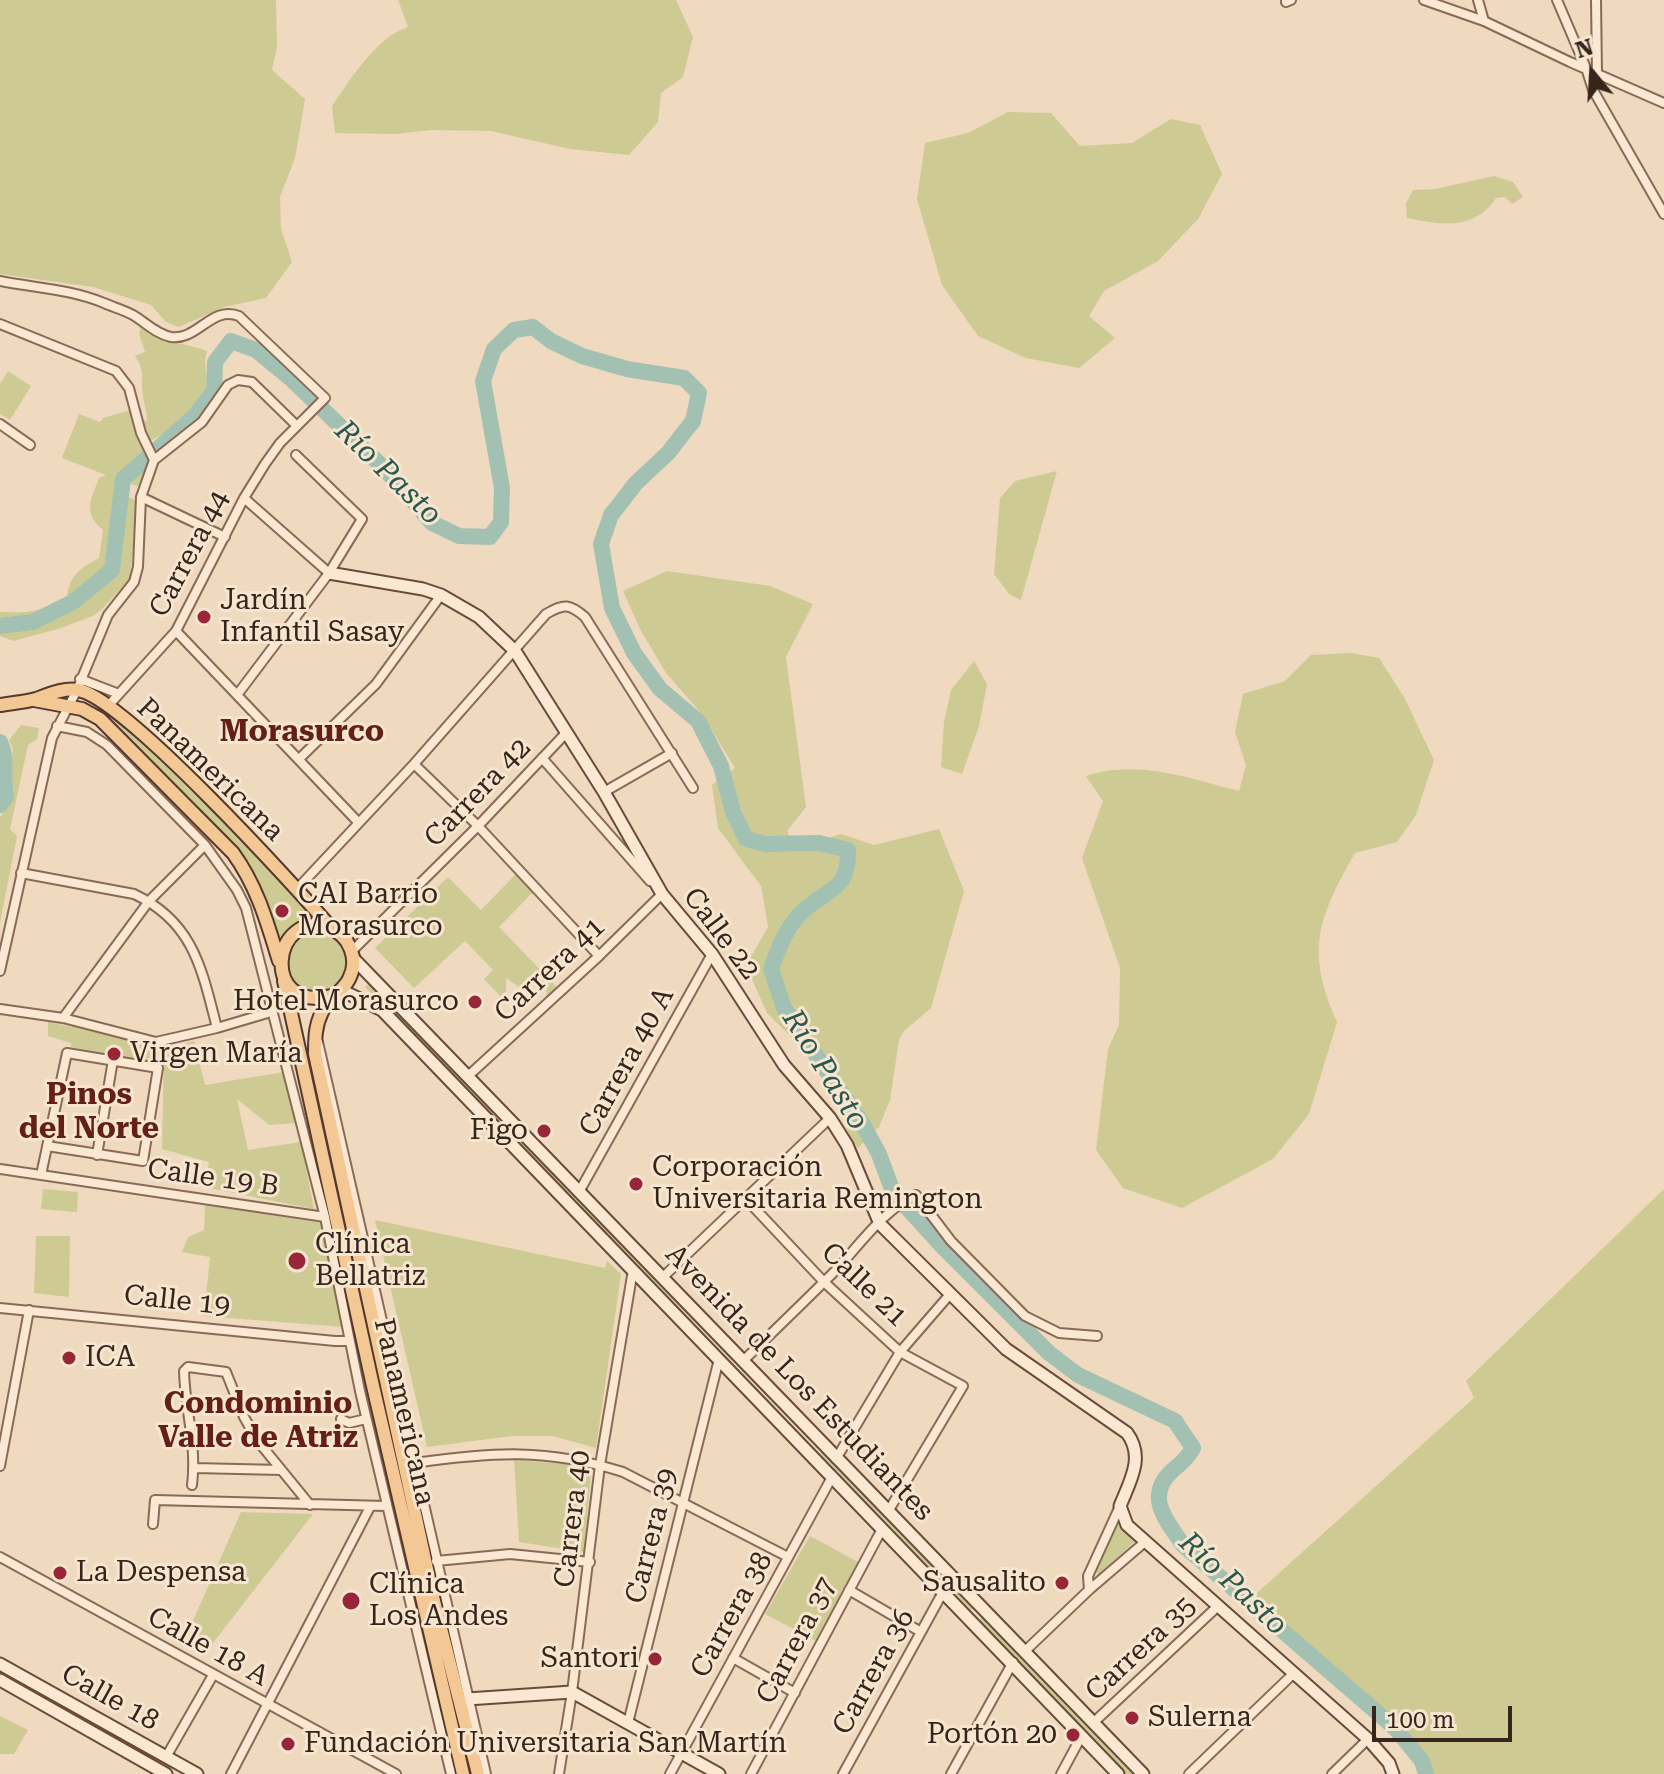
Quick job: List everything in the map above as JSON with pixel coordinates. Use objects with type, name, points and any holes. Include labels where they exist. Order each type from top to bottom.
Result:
[{"type":"main road","name":"Calle 22","points":[[329,573],[423,589],[441,595],[479,617],[515,651],[604,792],[662,894],[712,954],[784,1065],[830,1118],[847,1145],[883,1220],[1006,1349],[1133,1440],[1135,1469],[1120,1506]]},
{"type":"main road","name":"Panamericana","points":[[5,704],[34,700],[78,685],[109,705],[177,767],[332,929]]},
{"type":"main road","name":"Panamericana","points":[[34,700],[82,709],[100,719],[156,786],[233,853],[247,872],[258,896],[282,970],[302,1097],[463,1774]]},
{"type":"main road","points":[[336,993],[308,998],[297,993],[282,970],[285,944],[292,936],[311,926],[332,929],[340,934],[353,954],[353,969],[336,993],[322,1011],[315,1031],[315,1054],[369,1285],[434,1601],[478,1774]]},
{"type":"main road","name":"Avenida de Los Estudiantes","points":[[353,954],[467,1077],[1143,1774]]},
{"type":"main road","name":"Avenida de Los Estudiantes","points":[[336,993],[382,1010],[1118,1774]]},
{"type":"main road","points":[[799,1443],[799,1433],[805,1429],[810,1431]]},
{"type":"main road","points":[[1120,1506],[1127,1525],[1368,1739],[1389,1763],[1393,1774]]},
{"type":"main road","points":[[965,1613],[977,1617],[981,1606]]},
{"type":"main road","name":"Calle 18","points":[[0,1664],[197,1774]]},
{"type":"main road","name":"Calle 18","points":[[0,1680],[166,1774]]},
{"type":"main road","points":[[467,1699],[572,1692],[719,1774]]},
{"type":"main road","points":[[1057,1709],[1059,1702],[1068,1698]]},
{"type":"street","points":[[1424,0],[1484,21],[1664,103]]},
{"type":"street","points":[[1478,0],[1484,21]]},
{"type":"street","points":[[1557,0],[1599,103],[1664,214]]},
{"type":"street","points":[[1596,0],[1597,73]]},
{"type":"street","name":"Carrera 44","points":[[0,281],[62,290],[100,301],[172,337],[184,335],[217,315],[230,312],[239,316],[325,398],[280,443],[244,498],[176,631],[109,705]]},
{"type":"street","points":[[2,327],[116,371],[129,388],[141,433],[154,457]]},
{"type":"street","points":[[0,971],[57,726],[108,615],[134,582],[138,567],[141,497],[154,457],[202,422],[228,385],[238,380],[252,382],[301,423]]},
{"type":"street","points":[[0,424],[30,445]]},
{"type":"street","points":[[237,695],[329,573],[362,519],[296,455]]},
{"type":"street","points":[[141,497],[225,537]]},
{"type":"street","points":[[244,498],[329,573]]},
{"type":"street","points":[[299,759],[376,684],[441,595]]},
{"type":"street","points":[[297,889],[414,764],[546,614],[564,604],[572,606],[585,617],[693,788]]},
{"type":"street","points":[[176,631],[358,822]]},
{"type":"street","points":[[78,685],[119,694]]},
{"type":"street","points":[[57,726],[87,732],[156,786],[205,845],[246,908],[271,1012],[302,1097],[348,1341],[451,1774]]},
{"type":"street","name":"Carrera 42","points":[[353,954],[567,732]]},
{"type":"street","points":[[604,792],[672,753]]},
{"type":"street","points":[[542,758],[662,894]]},
{"type":"street","points":[[414,764],[478,826],[599,956]]},
{"type":"street","points":[[63,1018],[149,901],[205,845]]},
{"type":"street","points":[[21,873],[134,894],[149,901],[184,932],[203,973],[217,1028]]},
{"type":"street","name":"Carrera 41","points":[[467,1077],[662,894]]},
{"type":"street","name":"Carrera 40 A","points":[[579,1192],[712,954]]},
{"type":"street","points":[[0,1009],[63,1018],[156,1042],[271,1012]]},
{"type":"street","points":[[41,1175],[47,1146],[67,1053],[158,1068],[143,1161],[47,1146]]},
{"type":"street","points":[[97,1155],[113,1060]]},
{"type":"street","points":[[662,1278],[830,1118]]},
{"type":"street","name":"Calle 19 B","points":[[0,1169],[325,1217]]},
{"type":"street","points":[[744,1360],[883,1220],[903,1201],[916,1195],[951,1241],[1025,1316],[1059,1333],[1097,1336]]},
{"type":"street","name":"Calle 21","points":[[746,1199],[824,1282],[900,1352],[963,1386],[889,1510]]},
{"type":"street","name":"Carrera 40","points":[[559,1774],[590,1562],[600,1465],[633,1270]]},
{"type":"street","points":[[369,1285],[415,1463],[486,1774]]},
{"type":"street","points":[[836,1459],[900,1352],[954,1296]]},
{"type":"street","name":"Calle 19","points":[[0,1308],[348,1341]]},
{"type":"street","points":[[0,1466],[29,1310]]},
{"type":"street","name":"Carrera 39","points":[[628,1723],[719,1359]]},
{"type":"street","points":[[192,1485],[192,1428],[185,1399],[184,1371],[188,1367],[226,1372],[257,1440],[310,1505]]},
{"type":"street","points":[[360,1391],[373,1386]]},
{"type":"street","points":[[341,1419],[349,1423],[366,1419]]},
{"type":"street","points":[[415,1463],[480,1454],[518,1454],[561,1456],[600,1465],[623,1472],[788,1557]]},
{"type":"street","points":[[194,1468],[281,1470]]},
{"type":"street","name":"Carrera 38","points":[[670,1774],[832,1477]]},
{"type":"street","points":[[153,1524],[155,1500],[386,1506]]},
{"type":"street","points":[[1089,1590],[1088,1576],[1120,1506]]},
{"type":"street","points":[[231,1774],[370,1507]]},
{"type":"street","name":"Carrera 37","points":[[751,1774],[882,1529]]},
{"type":"street","points":[[1024,1652],[1146,1541]]},
{"type":"street","points":[[436,1561],[510,1554],[590,1562]]},
{"type":"street","name":"Calle 18 A","points":[[0,1557],[396,1774]]},
{"type":"street","points":[[849,1590],[921,1632]]},
{"type":"street","name":"Carrera 36","points":[[843,1774],[943,1592]]},
{"type":"street","name":"Carrera 35","points":[[1093,1723],[1218,1606]]},
{"type":"street","points":[[733,1658],[795,1693]]},
{"type":"street","points":[[951,1774],[1013,1662]]},
{"type":"street","points":[[1189,1774],[1294,1673]]},
{"type":"street","points":[[166,1757],[213,1675]]},
{"type":"street","name":"Carrera 35","points":[[1061,1774],[1081,1737]]},
{"type":"street","points":[[1332,1774],[1368,1739]]},
{"type":"shaded area","points":[[0,0],[276,0],[277,47],[272,70],[305,99],[295,158],[280,197],[281,229],[292,262],[266,298],[224,307],[179,327],[166,322],[151,305],[93,287],[0,274]]},
{"type":"shaded area","points":[[398,0],[676,0],[693,37],[683,77],[661,93],[658,122],[629,155],[570,149],[491,131],[335,133],[332,106],[347,84],[385,40],[408,27]]},
{"type":"shaded area","points":[[1008,112],[1051,113],[1080,146],[1132,143],[1171,119],[1200,125],[1222,174],[1198,219],[1158,261],[1104,291],[1089,316],[1115,338],[1079,368],[1026,358],[978,336],[942,285],[917,199],[925,143],[968,133]]},
{"type":"shaded area","points":[[1494,176],[1513,182],[1523,197],[1512,204],[1505,197],[1496,198],[1478,216],[1456,223],[1407,218],[1406,203],[1413,190],[1435,189]]},
{"type":"shaded area","points":[[143,319],[165,339],[207,351],[206,389],[191,414],[146,443],[154,458],[146,477],[138,486],[126,483],[123,495],[138,501],[130,579],[93,616],[13,641],[0,636],[0,612],[42,609],[58,602],[67,597],[70,583],[77,573],[99,558],[103,530],[92,517],[90,506],[99,478],[106,475],[62,458],[79,414],[100,422],[103,418],[131,410],[135,419],[147,421],[142,371],[135,356],[145,352],[139,334]]},
{"type":"shaded area","points":[[8,371],[31,386],[10,420],[0,414],[0,384]]},
{"type":"shaded area","points":[[1057,471],[1021,600],[1009,594],[994,574],[1000,498],[1015,481]]},
{"type":"shaded area","points":[[667,571],[770,586],[813,604],[786,657],[806,807],[787,831],[796,848],[841,834],[874,845],[939,829],[964,891],[931,1008],[904,1031],[899,1040],[890,1100],[879,1127],[858,1148],[848,1133],[836,1092],[798,1044],[767,1013],[746,966],[768,927],[761,886],[718,828],[712,785],[735,768],[702,714],[666,673],[640,629],[623,591]]},
{"type":"shaded area","points":[[1351,653],[1379,658],[1404,697],[1434,760],[1416,815],[1397,842],[1355,853],[1325,916],[1320,935],[1321,974],[1337,1022],[1309,1114],[1273,1159],[1182,1208],[1123,1188],[1096,1150],[1108,1049],[1119,1025],[1120,968],[1082,858],[1103,801],[1086,776],[1105,771],[1144,770],[1239,791],[1246,765],[1235,732],[1243,694],[1285,681],[1311,655]]},
{"type":"shaded area","points":[[974,661],[987,684],[979,726],[962,774],[941,767],[944,722],[951,690]]},
{"type":"shaded area","points":[[91,706],[117,720],[165,762],[316,919],[301,920],[277,939],[258,884],[241,853]]},
{"type":"shaded area","points":[[21,725],[39,728],[37,739],[28,745],[10,829],[17,836],[0,923],[0,817],[13,799],[10,769],[13,749],[9,740]]},
{"type":"shaded area","points":[[517,873],[535,890],[499,927],[557,987],[546,999],[545,985],[535,976],[528,977],[520,988],[506,978],[506,992],[502,998],[484,979],[493,970],[465,941],[414,988],[375,948],[448,877],[481,910]]},
{"type":"shaded area","points":[[316,933],[336,942],[345,962],[336,982],[316,991],[296,982],[287,962],[296,942]]},
{"type":"shaded area","points":[[371,981],[824,1442],[818,1448],[365,987]]},
{"type":"shaded area","points":[[48,1022],[155,1044],[160,1053],[156,1064],[71,1047],[71,1043],[48,1036]]},
{"type":"shaded area","points":[[194,1041],[205,1085],[284,1072],[297,1123],[269,1125],[237,1099],[248,1150],[301,1142],[314,1209],[204,1187],[209,1162],[162,1149],[164,1049]]},
{"type":"shaded area","points":[[43,1189],[78,1192],[77,1212],[41,1209]]},
{"type":"shaded area","points":[[1664,1189],[1664,1774],[1426,1774],[1422,1761],[1395,1728],[1249,1600],[1474,1398],[1466,1381]]},
{"type":"shaded area","points":[[205,1205],[321,1223],[343,1327],[204,1316],[210,1257],[182,1252],[188,1237],[204,1230]]},
{"type":"shaded area","points":[[375,1220],[605,1268],[607,1261],[621,1274],[596,1448],[553,1436],[512,1436],[427,1447]]},
{"type":"shaded area","points":[[36,1236],[70,1236],[69,1297],[34,1293]]},
{"type":"shaded area","points":[[827,1444],[978,1604],[971,1610],[820,1453]]},
{"type":"shaded area","points":[[514,1460],[566,1464],[591,1473],[584,1552],[519,1542]]},
{"type":"shaded area","points":[[241,1512],[313,1514],[206,1652],[184,1641]]},
{"type":"shaded area","points":[[1120,1519],[1135,1541],[1099,1575],[1094,1570]]},
{"type":"shaded area","points":[[810,1536],[858,1562],[816,1641],[765,1614]]},
{"type":"shaded area","points":[[983,1617],[1136,1774],[1124,1774],[977,1622]]},
{"type":"shaded area","points":[[0,1716],[28,1730],[14,1754],[0,1754]]},
{"type":"waterway","name":"Río Pasto","points":[[0,626],[33,622],[73,602],[112,570],[123,479],[194,417],[214,391],[215,362],[231,341],[256,350],[290,378],[384,468],[432,523],[459,536],[490,537],[501,522],[502,488],[483,381],[494,349],[514,330],[533,327],[551,341],[582,356],[627,369],[684,378],[699,393],[693,421],[611,515],[601,544],[612,608],[634,653],[660,689],[698,721],[721,766],[733,812],[746,839],[765,844],[819,843],[848,850],[845,874],[840,882],[796,919],[777,954],[771,969],[784,1008],[862,1123],[879,1154],[893,1192],[942,1246],[1049,1353],[1078,1375],[1175,1421],[1193,1448],[1164,1481],[1159,1500],[1165,1518],[1183,1545],[1395,1728],[1422,1761],[1426,1774]]},
{"type":"waterway","name":"Río Pasto","points":[[0,742],[4,755],[6,797],[0,805]]},
{"type":"place","name":"Jardín Infantil Sasay","points":[[204,617]]},
{"type":"place","name":"CAI Barrio Morasurco","points":[[282,911]]},
{"type":"place","name":"Hotel Morasurco","points":[[475,1002]]},
{"type":"place","name":"Virgen María","points":[[114,1054]]},
{"type":"place","name":"Figo","points":[[544,1131]]},
{"type":"place","name":"Corporación Universitaria Remington","points":[[636,1184]]},
{"type":"place","name":"Clínica Bellatriz","points":[[297,1261]]},
{"type":"place","name":"ICA","points":[[69,1358]]},
{"type":"place","name":"La Despensa","points":[[60,1573]]},
{"type":"place","name":"Sausalito","points":[[1062,1583]]},
{"type":"place","name":"Clínica Los Andes","points":[[351,1601]]},
{"type":"place","name":"Santori","points":[[655,1659]]},
{"type":"place","name":"Sulerna","points":[[1132,1718]]},
{"type":"place","name":"Portón 20","points":[[1073,1735]]},
{"type":"place","name":"Fundación Universitaria San Martín","points":[[288,1744]]},
{"type":"district","name":"Morasurco","points":[[302,732]]},
{"type":"district","name":"Pinos del Norte","points":[[89,1112]]},
{"type":"district","name":"Condominio Valle de Atriz","points":[[258,1421]]}]
